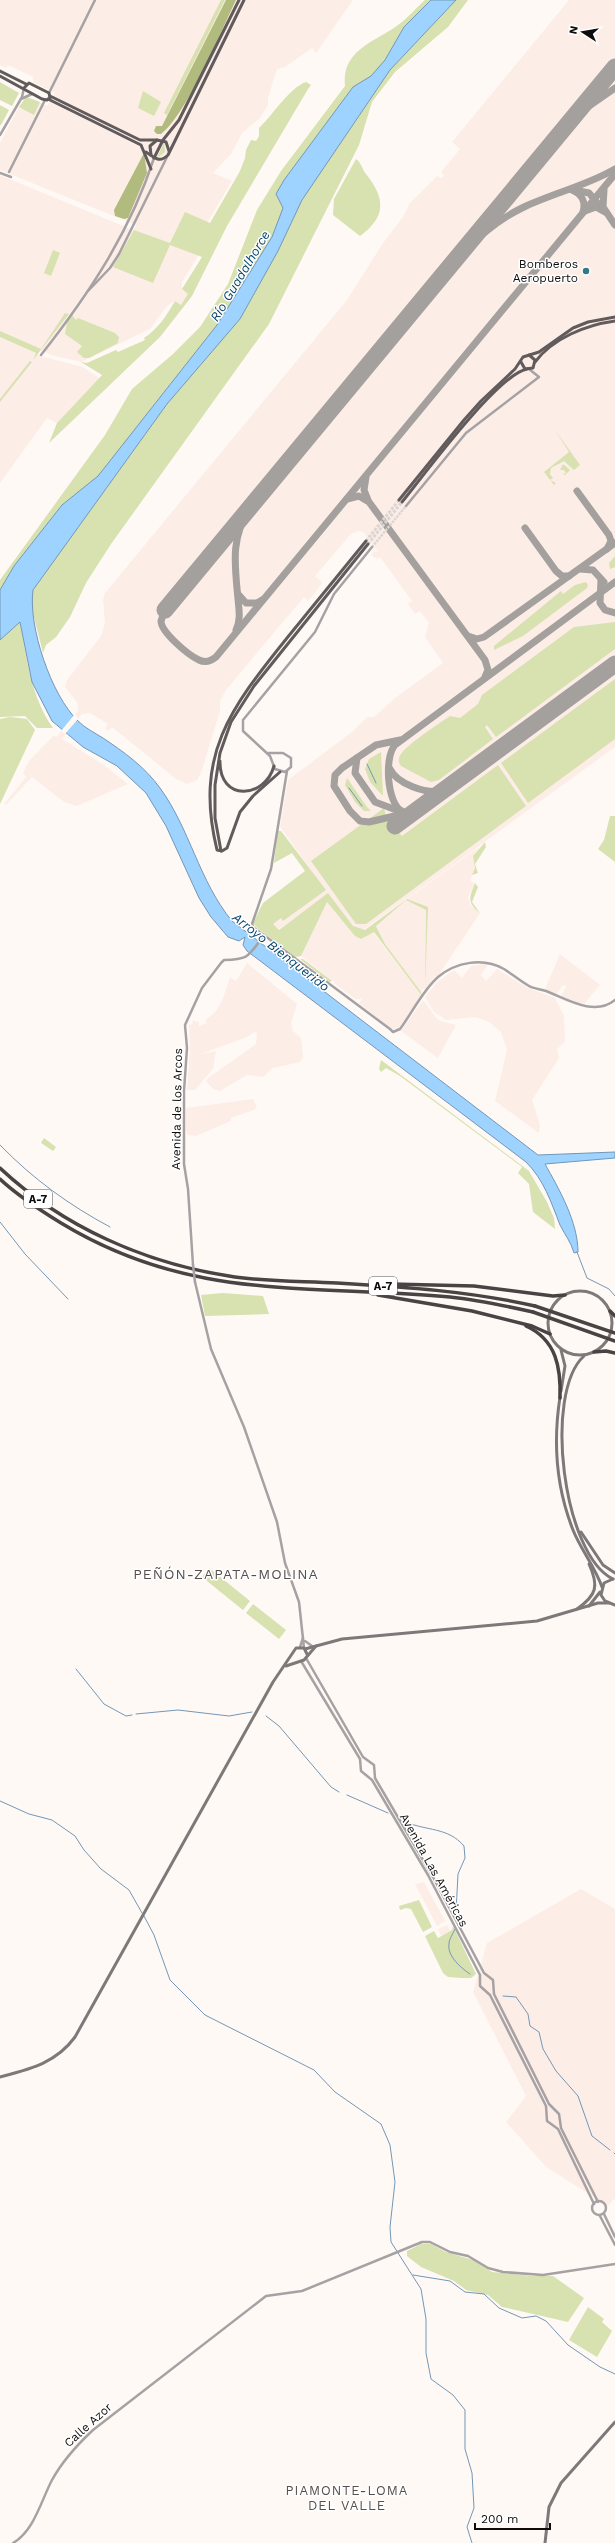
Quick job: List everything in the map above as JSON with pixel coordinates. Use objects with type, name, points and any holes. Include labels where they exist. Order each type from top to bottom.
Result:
[{"type":"highway","name":"A-7","points":[[0,1168],[44,1204],[80,1226],[149,1256],[184,1267],[229,1276],[447,1290],[492,1296],[535,1306],[615,1333]]},
{"type":"highway","name":"A-7","points":[[0,1179],[41,1211],[78,1234],[146,1264],[182,1275],[228,1284],[265,1288],[451,1298],[533,1312],[615,1341]]},
{"type":"highway","points":[[360,1285],[474,1286],[553,1296],[565,1295]]},
{"type":"highway","points":[[359,1292],[443,1305],[516,1322],[544,1330],[550,1334]]},
{"type":"highway","points":[[610,1311],[615,1316]]},
{"type":"highway","points":[[516,1322],[541,1335],[558,1359],[560,1372],[560,1398]]},
{"type":"highway","points":[[594,1352],[606,1351],[615,1353]]},
{"type":"main road","points":[[154,158],[163,140],[179,120],[239,0]]},
{"type":"main road","points":[[0,76],[24,88],[32,94],[138,143],[154,158],[163,159],[168,155],[244,0]]},
{"type":"main road","points":[[0,71],[50,94],[140,140],[163,140]]},
{"type":"main road","points":[[24,88],[26,84]]},
{"type":"main road","points":[[47,100],[50,94]]},
{"type":"main road","points":[[151,155],[150,146],[157,140]]},
{"type":"main road","points":[[163,140],[169,148],[168,155]]},
{"type":"main road","points":[[146,152],[151,169]]},
{"type":"main road","points":[[615,317],[588,322],[573,328],[539,352],[525,356],[521,362],[481,400],[401,501],[482,405],[512,377],[528,369],[535,364],[542,355],[579,330],[615,321]]},
{"type":"main road","points":[[529,355],[535,364]]},
{"type":"main road","points":[[521,362],[522,366],[528,369]]},
{"type":"main road","points":[[367,543],[247,694],[231,722],[220,753],[214,796],[215,818],[220,850],[211,815],[210,789],[215,755],[226,722],[250,684],[367,543]]},
{"type":"main road","points":[[220,753],[221,778],[229,787],[238,791],[248,791],[256,787],[270,775],[274,766]]},
{"type":"main road","points":[[220,850],[230,844],[236,820],[243,808],[282,772]]},
{"type":"main road","points":[[561,1350],[571,1355],[584,1356],[594,1352],[605,1344],[609,1337],[612,1324],[610,1311],[602,1300],[590,1293],[575,1292],[565,1295],[552,1308],[548,1325],[550,1334],[561,1350],[565,1366],[560,1398],[556,1450],[558,1479],[566,1509],[596,1581],[594,1592],[589,1600],[572,1612]]},
{"type":"main road","points":[[584,1356],[574,1371],[565,1400],[561,1451],[564,1478],[578,1528],[600,1569],[614,1579]]},
{"type":"main road","points":[[578,1528],[603,1565],[615,1573]]},
{"type":"main road","points":[[584,1553],[596,1572],[602,1589],[602,1598],[608,1604]]},
{"type":"main road","points":[[589,1606],[607,1581],[614,1579]]},
{"type":"main road","points":[[0,2077],[39,2066],[52,2060],[69,2046],[138,1926],[262,1700],[295,1649],[342,1639],[537,1621],[589,1606],[608,1604],[615,1605]]},
{"type":"main road","points":[[284,1667],[299,1661],[318,1644]]},
{"type":"main road","points":[[303,1648],[306,1655]]},
{"type":"main road","points":[[293,1654],[299,1661]]},
{"type":"main road","points":[[545,2543],[550,2508],[561,2483],[615,2422]]},
{"type":"street","points":[[50,94],[95,0]]},
{"type":"street","points":[[0,135],[21,99],[24,88]]},
{"type":"street","points":[[21,99],[32,94]]},
{"type":"street","points":[[1,173],[9,172],[47,100]]},
{"type":"street","points":[[84,296],[110,268],[168,155]]},
{"type":"street","points":[[41,355],[105,266],[142,196],[154,158]]},
{"type":"street","points":[[406,506],[466,433],[538,377],[535,373],[535,364]]},
{"type":"street","points":[[528,369],[535,373]]},
{"type":"street","points":[[284,778],[282,772],[274,766],[268,753],[246,735],[242,726],[242,720],[315,632],[334,594],[372,547]]},
{"type":"street","points":[[268,753],[286,753],[291,758],[292,764],[284,778],[271,869],[252,920],[253,927],[393,1032],[400,1029],[438,977],[467,963],[483,962],[494,964],[529,986],[546,991],[564,1001],[594,1006],[610,1004],[615,1000]]},
{"type":"street","points":[[273,761],[277,754]]},
{"type":"street","points":[[282,772],[287,771]]},
{"type":"street","name":"Avenida de los Arcos","points":[[264,935],[248,956],[242,960],[224,960],[202,988],[185,1025],[187,1048],[184,1091],[184,1164],[188,1188],[195,1282],[211,1349],[254,1455],[277,1522],[285,1562],[299,1602],[304,1639],[303,1648]]},
{"type":"street","points":[[303,1630],[303,1648]]},
{"type":"street","points":[[304,1639],[312,1646]]},
{"type":"street","points":[[299,1661],[360,1759],[361,1771],[366,1774],[373,1772],[374,1766],[367,1761],[306,1655]]},
{"type":"street","points":[[361,1765],[367,1761]]},
{"type":"street","name":"Avenida Las Américas","points":[[373,1772],[487,1976]]},
{"type":"street","name":"Avenida Las Américas","points":[[366,1774],[372,1780],[428,1875],[480,1979]]},
{"type":"street","points":[[615,2237],[604,2214],[606,2205],[598,2202],[559,2121],[559,2114],[553,2110],[494,1994],[492,1986],[493,1980],[487,1976],[480,1979],[480,1986],[490,1995],[548,2113],[547,2121],[553,2124],[594,2204],[593,2211],[599,2215],[615,2245]]},
{"type":"street","points":[[484,1989],[492,1986]]},
{"type":"street","points":[[548,2113],[553,2110]]},
{"type":"street","points":[[553,2124],[559,2121]]},
{"type":"street","points":[[594,2204],[598,2202]]},
{"type":"street","points":[[599,2215],[604,2214]]},
{"type":"street","name":"Calle Azor","points":[[13,2543],[24,2536],[52,2480],[73,2450],[93,2430],[266,2296],[302,2291],[417,2243],[430,2242],[450,2252],[474,2258],[494,2271],[503,2272],[543,2275],[615,2264]]},
{"type":"shaded area","points":[[0,0],[353,0],[316,53],[312,48],[285,67],[277,69],[268,98],[268,105],[260,118],[242,133],[231,154],[213,173],[232,181],[209,220],[200,253],[182,282],[182,289],[189,294],[181,305],[175,301],[167,306],[150,329],[81,362],[51,355],[0,331],[0,175],[133,230],[136,225],[0,170],[0,143],[19,107],[29,97],[47,106],[55,93],[33,82],[33,77],[8,65],[6,68],[0,65]]},
{"type":"shaded area","points":[[569,0],[615,0],[615,747],[358,934],[328,895],[269,936],[259,908],[311,870],[280,827],[288,780],[353,731],[367,717],[374,717],[395,698],[443,663],[425,637],[429,623],[420,611],[415,614],[408,604],[412,601],[380,557],[377,559],[371,555],[374,551],[378,552],[363,532],[359,531],[351,534],[315,576],[322,582],[321,585],[308,601],[304,597],[226,690],[220,701],[220,711],[201,773],[197,780],[187,784],[176,779],[112,727],[108,731],[105,728],[108,724],[90,713],[82,714],[62,739],[104,765],[128,784],[77,806],[64,802],[32,777],[6,805],[4,804],[26,777],[23,773],[29,761],[54,735],[56,737],[78,711],[77,702],[65,687],[67,680],[101,636],[105,623],[103,600],[105,593],[347,300],[383,243],[403,217],[410,203],[437,176],[441,178],[444,176],[441,172],[460,149],[452,142]]},
{"type":"shaded area","points":[[0,337],[44,357],[83,367],[99,378],[57,423],[47,418],[0,483]]},
{"type":"shaded area","points":[[479,847],[473,856],[475,868],[470,881],[475,883],[468,897],[470,904],[480,913],[438,976],[435,976],[425,990],[424,988],[421,992],[385,944],[376,925],[406,900],[426,909],[425,968],[428,907],[407,899]]},
{"type":"shaded area","points":[[327,901],[355,936],[361,939],[373,932],[422,996],[398,1029],[392,1029],[359,1003],[362,999],[355,999],[334,983],[335,981],[332,981],[301,956]]},
{"type":"shaded area","points":[[560,954],[600,985],[584,1004],[561,997],[566,986],[563,985],[556,995],[545,989]]},
{"type":"shaded area","points":[[247,963],[297,1004],[291,1023],[293,1031],[301,1038],[303,1057],[300,1062],[273,1068],[263,1077],[247,1075],[220,1091],[213,1089],[206,1081],[208,1078],[256,1044],[257,1033],[254,1032],[247,1037],[201,1054],[216,1051],[213,1069],[195,1090],[187,1090],[190,1048],[189,1025],[192,1024],[193,1020],[199,1022],[199,1026],[207,1023],[205,1021],[216,1011],[222,1001],[230,977],[236,981]]},
{"type":"shaded area","points":[[488,964],[481,975],[486,981],[497,969],[528,988],[555,998],[564,1016],[565,1042],[557,1049],[559,1058],[532,1100],[540,1125],[539,1133],[495,1101],[507,1050],[501,1032],[489,1022],[475,1017],[446,1020],[434,1012],[425,997],[437,982],[454,970],[462,978],[471,966]]},
{"type":"shaded area","points":[[423,1000],[438,1020],[456,1025],[438,1058],[401,1031]]},
{"type":"shaded area","points":[[253,1099],[257,1107],[254,1110],[231,1118],[231,1121],[196,1136],[188,1135],[186,1131],[186,1108]]},
{"type":"shaded area","points":[[424,1882],[445,1921],[437,1926],[415,1884]]},
{"type":"shaded area","points":[[581,1889],[615,1909],[615,2198],[608,2206],[546,2167],[506,2122],[526,2096],[473,1992],[487,1943]]},
{"type":"shaded area","points":[[447,1925],[450,1931],[441,1936],[438,1929]]},
{"type":"green space","points":[[221,0],[225,0],[167,115],[164,113]]},
{"type":"green space","points":[[226,0],[236,0],[192,92],[171,124],[161,134],[157,134],[154,131],[156,126],[162,126]]},
{"type":"green space","points":[[425,0],[431,0],[404,27],[385,60],[371,76],[353,87],[284,180],[276,194],[283,208],[272,237],[217,325],[98,476],[62,505],[14,566],[0,590],[0,580],[105,435],[132,389],[173,354],[200,327],[228,284],[257,210],[281,171],[345,86],[345,74],[348,64],[354,55],[361,48],[402,22]]},
{"type":"green space","points":[[456,0],[468,0],[448,27],[395,72],[372,102],[359,145],[269,324],[111,544],[86,583],[70,617],[56,637],[46,645],[43,653],[31,605],[33,590],[167,404],[240,319],[278,251],[302,200],[390,70]]},
{"type":"green space","points":[[0,82],[19,93],[12,106],[0,100]]},
{"type":"green space","points":[[306,82],[311,85],[227,226],[192,296],[160,337],[49,443],[57,423],[102,375],[81,362],[87,363],[116,350],[118,352],[145,340],[144,338],[158,326],[175,301],[181,305],[188,294],[182,289],[202,257],[170,245],[153,283],[113,267],[134,230],[170,243],[185,212],[210,223],[240,171],[245,158],[246,150],[251,140],[256,141],[259,136],[259,128],[293,90]]},
{"type":"green space","points":[[143,91],[161,102],[154,116],[138,108]]},
{"type":"green space","points":[[26,97],[40,102],[34,115],[19,107]]},
{"type":"green space","points":[[0,105],[9,110],[1,125],[0,125]]},
{"type":"green space","points":[[164,142],[165,152],[157,158]]},
{"type":"green space","points":[[144,153],[147,173],[128,218],[124,219],[115,216],[114,210]]},
{"type":"green space","points":[[356,159],[373,183],[380,200],[379,215],[369,229],[360,236],[333,215],[334,199]]},
{"type":"green space","points":[[53,250],[60,253],[51,276],[44,273]]},
{"type":"green space","points":[[65,313],[69,314],[33,360],[36,353],[0,337],[0,331],[41,349]]},
{"type":"green space","points":[[72,315],[76,320],[78,318],[115,333],[119,337],[118,343],[89,358],[84,358],[77,352],[82,346],[65,334],[67,322]]},
{"type":"green space","points":[[30,361],[32,362],[0,402],[0,399]]},
{"type":"green space","points":[[555,430],[580,465],[574,470],[564,461],[551,468],[550,474],[553,478],[550,480],[544,472],[569,452]]},
{"type":"green space","points":[[563,464],[570,470],[565,475],[563,474],[566,473],[564,470],[560,470]]},
{"type":"green space","points":[[615,556],[615,567],[610,569],[609,563]]},
{"type":"green space","points":[[586,582],[588,585],[587,588],[523,636],[494,650],[494,646],[561,591],[563,594],[575,585]]},
{"type":"green space","points":[[20,622],[35,691],[53,728],[37,728],[25,716],[0,717],[0,640]]},
{"type":"green space","points":[[615,622],[615,649],[496,737],[487,725],[485,727],[493,739],[439,780],[431,782],[401,766],[399,763],[400,756],[416,740],[450,716],[460,718],[478,704],[482,695],[574,627]]},
{"type":"green space","points":[[615,679],[615,739],[528,803],[501,763]]},
{"type":"green space","points":[[10,717],[27,719],[35,730],[0,804],[0,719]]},
{"type":"green space","points":[[381,752],[383,796],[370,782],[365,769],[369,759]]},
{"type":"green space","points":[[498,765],[526,806],[366,924],[356,924],[311,861],[384,808],[386,817],[402,836]]},
{"type":"green space","points":[[347,778],[371,811],[364,811],[355,802],[345,785]]},
{"type":"green space","points":[[610,816],[615,816],[615,862],[598,849],[604,840]]},
{"type":"green space","points":[[278,831],[281,831],[326,890],[283,921],[281,918],[273,924],[279,930],[328,893],[353,926],[365,930],[407,899],[428,907],[425,988],[426,910],[406,900],[376,926],[385,944],[421,992],[422,996],[374,932],[361,939],[355,936],[327,902],[301,956],[295,957],[256,927],[253,923],[263,903],[305,871],[292,853],[274,863]]},
{"type":"green space","points":[[485,842],[486,847],[475,864],[478,873],[472,875],[475,868],[473,856]]},
{"type":"green space","points":[[475,883],[478,887],[472,902],[480,913],[473,906],[470,900],[471,892]]},
{"type":"green space","points":[[300,959],[303,959],[332,981],[329,982]]},
{"type":"green space","points":[[381,1060],[529,1171],[547,1202],[554,1218],[555,1229],[533,1212],[529,1184],[518,1173],[522,1167],[400,1076],[386,1068],[381,1072],[379,1069]]},
{"type":"green space","points":[[44,1138],[56,1147],[53,1151],[41,1143]]},
{"type":"green space","points":[[223,1293],[263,1296],[269,1314],[205,1316],[201,1295]]},
{"type":"green space","points":[[209,1568],[250,1601],[243,1610],[202,1577]]},
{"type":"green space","points":[[253,1604],[286,1630],[279,1639],[246,1613]]},
{"type":"green space","points":[[419,1900],[432,1927],[423,1932],[411,1909],[406,1908],[400,1910],[399,1906]]},
{"type":"green space","points":[[453,1926],[476,1974],[471,1978],[448,1977],[443,1973],[425,1936],[434,1931],[438,1938],[452,1930]]},
{"type":"green space","points":[[421,2244],[431,2244],[446,2252],[473,2260],[492,2272],[532,2276],[553,2276],[584,2298],[568,2322],[502,2307],[488,2295],[466,2290],[454,2281],[421,2267],[407,2256],[407,2251]]},
{"type":"green space","points":[[588,2307],[604,2319],[602,2322],[612,2331],[597,2357],[569,2340]]},
{"type":"water","points":[[431,0],[456,0],[390,70],[302,200],[278,251],[240,319],[167,404],[33,590],[32,605],[38,640],[51,678],[59,695],[78,721],[134,760],[154,780],[179,820],[211,889],[232,921],[538,1155],[615,1152],[615,1158],[545,1164],[562,1195],[575,1229],[578,1252],[574,1253],[538,1176],[526,1162],[247,951],[243,945],[245,937],[239,941],[228,937],[211,917],[199,898],[166,826],[146,793],[117,766],[83,747],[52,721],[32,682],[20,622],[0,640],[0,590],[14,566],[62,505],[98,476],[217,325],[272,237],[283,208],[276,194],[284,180],[353,87],[371,76],[385,60],[404,27]]},
{"type":"pier","points":[[75,714],[78,719],[65,734],[61,731]]},
{"type":"waterway","points":[[367,764],[376,783]]},
{"type":"waterway","points":[[349,788],[362,806]]},
{"type":"waterway","points":[[0,1145],[38,1180],[80,1210],[110,1227]]},
{"type":"waterway","points":[[0,1222],[25,1254],[68,1299]]},
{"type":"waterway","points":[[577,1252],[587,1278],[609,1289],[615,1296]]},
{"type":"waterway","points":[[76,1669],[104,1704],[126,1716],[132,1715]]},
{"type":"waterway","points":[[136,1714],[178,1710],[229,1716],[252,1712]]},
{"type":"waterway","points":[[266,1716],[279,1726],[331,1787],[339,1792]]},
{"type":"waterway","points":[[347,1795],[388,1813]]},
{"type":"waterway","points":[[0,1801],[29,1814],[52,1820],[75,1836],[84,1850],[101,1869],[129,1890],[142,1913]]},
{"type":"waterway","points":[[406,1822],[444,1832],[458,1840],[464,1846],[465,1858],[458,1874],[456,1912]]},
{"type":"waterway","points":[[144,1916],[154,1935],[170,1980],[205,2015],[314,2070],[335,2092],[381,2124],[390,2145],[395,2182],[390,2227],[391,2242],[421,2289],[426,2319],[426,2353],[431,2379],[453,2395],[465,2410],[465,2449],[472,2473],[474,2508],[467,2527],[472,2543]]},
{"type":"waterway","points":[[455,1929],[449,1942],[450,1953],[459,1965],[470,1974]]},
{"type":"waterway","points":[[503,1996],[516,1997],[528,2014],[530,2026],[539,2032],[543,2049],[556,2071],[578,2096],[592,2136],[610,2150]]},
{"type":"waterway","points":[[413,2275],[450,2281],[465,2292],[484,2294],[499,2308],[522,2318],[536,2316],[546,2321],[568,2345],[600,2367],[615,2374]]},
{"type":"taxiway","points":[[560,133],[585,109],[615,88]]},
{"type":"taxiway","points":[[453,262],[485,232],[512,213],[593,180],[615,169]]},
{"type":"taxiway","points":[[165,610],[161,621],[162,626],[176,643],[201,661],[212,660],[216,657],[615,174]]},
{"type":"taxiway","points":[[572,190],[581,196],[584,205],[583,212]]},
{"type":"taxiway","points":[[574,190],[589,193],[605,212],[596,207],[585,211]]},
{"type":"taxiway","points":[[604,190],[603,207],[615,225]]},
{"type":"taxiway","points":[[366,477],[364,490],[368,500]]},
{"type":"taxiway","points":[[577,491],[609,535],[611,541],[607,549]]},
{"type":"taxiway","points":[[347,499],[359,496],[369,502],[485,660],[488,670],[485,677]]},
{"type":"taxiway","points":[[236,630],[239,622],[239,615],[235,552],[239,530],[250,508]]},
{"type":"taxiway","points":[[525,528],[556,571],[562,576],[569,576]]},
{"type":"taxiway","points":[[468,636],[477,639],[484,637],[615,543]]},
{"type":"taxiway","points":[[580,569],[593,570],[604,582]]},
{"type":"taxiway","points":[[601,580],[600,603],[605,610],[615,613]]},
{"type":"taxiway","points":[[402,811],[397,807],[390,790],[388,769],[389,759],[395,745],[615,582]]},
{"type":"taxiway","points":[[238,594],[246,603],[257,603],[262,600]]},
{"type":"taxiway","points":[[400,740],[376,745],[342,768],[335,775],[334,786],[350,811],[360,821],[369,822],[416,811]]},
{"type":"taxiway","points":[[357,758],[355,773],[375,802],[399,811]]},
{"type":"taxiway","points":[[390,769],[399,779],[413,787],[435,792],[442,791]]},
{"type":"runway","points":[[165,610],[615,67]]},
{"type":"runway","points":[[395,826],[615,664]]},
{"type":"tunnel","points":[[366,541],[399,500]]},
{"type":"tunnel","points":[[368,544],[402,502]]},
{"type":"tunnel","points":[[372,547],[406,506]]},
{"type":"place","name":"Bomberos Aeropuerto","points":[[586,271]]},
{"type":"district","name":"PEÑÓN-ZAPATA-MOLINA","points":[[226,1574]]},
{"type":"district","name":"PIAMONTE-LOMA DEL VALLE","points":[[347,2498]]},
{"type":"water label","name":"Río Guadalhorce","points":[[240,276]]},
{"type":"water label","name":"Arroyo Bienquerido","points":[[281,952]]}]
